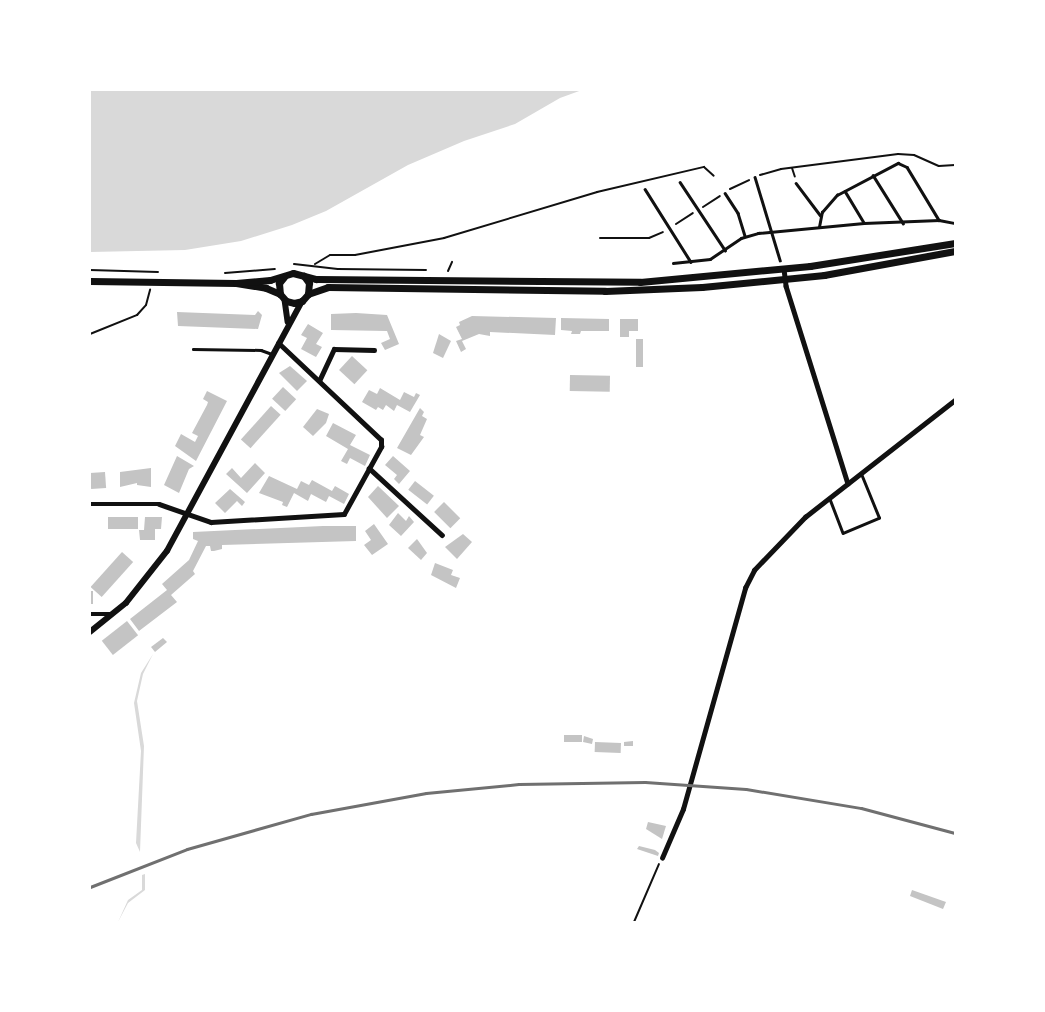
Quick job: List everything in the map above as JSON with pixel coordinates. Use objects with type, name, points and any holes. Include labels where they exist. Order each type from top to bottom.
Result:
[{"type":"main road","points":[[236,284],[293,273],[316,279],[630,283],[784,269],[955,243]]},
{"type":"main road","points":[[90,281],[236,284],[266,288],[292,303],[302,301],[308,294],[328,287],[631,290],[785,280],[865,269],[955,251]]},
{"type":"main road","points":[[282,297],[280,283],[285,276]]},
{"type":"main road","points":[[304,276],[309,283],[308,294]]},
{"type":"street","points":[[784,269],[785,280],[848,484]]},
{"type":"street","points":[[282,297],[287,326]]},
{"type":"street","points":[[90,632],[113,614],[151,573],[188,514],[302,301]]},
{"type":"street","points":[[90,504],[159,504],[211,522],[344,514],[381,447],[380,437],[278,343]]},
{"type":"street","points":[[319,381],[334,349],[374,350]]},
{"type":"street","points":[[662,858],[683,809],[748,581],[779,541],[955,400]]},
{"type":"street","points":[[369,468],[442,535]]},
{"type":"street","points":[[90,614],[113,614]]},
{"type":"lane","points":[[819,227],[820,216],[829,202],[845,190],[895,164],[904,165],[939,220]]},
{"type":"lane","points":[[874,176],[903,223]]},
{"type":"lane","points":[[755,177],[780,260]]},
{"type":"lane","points":[[680,182],[725,250]]},
{"type":"lane","points":[[796,183],[820,216]]},
{"type":"lane","points":[[646,189],[691,262]]},
{"type":"lane","points":[[845,190],[864,223]]},
{"type":"lane","points":[[725,192],[738,213],[745,236]]},
{"type":"lane","points":[[673,263],[710,260],[745,236],[772,232],[864,223],[903,223],[939,220],[955,223]]},
{"type":"lane","points":[[193,349],[261,350],[272,354]]},
{"type":"lane","points":[[830,499],[843,532],[879,518],[861,474]]},
{"type":"path","points":[[725,192],[755,177],[792,168],[905,154],[939,166],[955,165]]},
{"type":"path","points":[[428,271],[338,269],[315,264],[330,255],[355,255],[444,238],[597,192],[704,167],[714,176]]},
{"type":"path","points":[[792,168],[796,183]]},
{"type":"path","points":[[452,262],[446,274],[456,274]]},
{"type":"path","points":[[90,270],[161,272]]},
{"type":"path","points":[[223,273],[267,270]]},
{"type":"path","points":[[90,334],[137,315],[146,305],[153,282]]},
{"type":"path","points":[[634,922],[662,858]]},
{"type":"shaded area","points":[[90,90],[582,90],[560,98],[515,124],[464,141],[408,165],[326,211],[292,225],[241,241],[185,250],[90,252]]},
{"type":"shaded area","points":[[153,654],[143,674],[137,701],[144,746],[140,852],[136,843],[141,751],[134,703],[141,673]]},
{"type":"shaded area","points":[[145,874],[145,890],[128,903],[118,922],[128,900],[142,890],[142,875]]},
{"type":"building","points":[[258,311],[262,315],[258,329],[178,326],[177,312],[255,315]]},
{"type":"building","points":[[331,314],[387,315],[399,344],[385,350],[381,343],[390,339],[387,331],[331,330]]},
{"type":"building","points":[[472,316],[556,318],[555,335],[490,332],[490,336],[479,334],[462,341],[466,349],[461,352],[456,341],[462,339],[456,327],[460,325],[459,322]]},
{"type":"building","points":[[561,318],[609,319],[609,331],[581,331],[580,334],[571,334],[572,331],[561,330]]},
{"type":"building","points":[[620,319],[638,319],[638,331],[629,331],[629,337],[620,337]]},
{"type":"building","points":[[308,324],[323,333],[316,344],[322,347],[316,357],[301,349],[307,338],[301,335]]},
{"type":"building","points":[[439,334],[451,341],[443,358],[433,353]]},
{"type":"building","points":[[636,339],[643,339],[643,367],[636,367]]},
{"type":"building","points":[[352,356],[367,370],[354,384],[339,370]]},
{"type":"building","points":[[290,366],[307,381],[297,391],[279,373]]},
{"type":"building","points":[[570,375],[610,376],[610,392],[570,391]]},
{"type":"building","points":[[283,387],[296,399],[285,411],[272,399]]},
{"type":"building","points":[[380,388],[400,400],[404,392],[414,397],[416,393],[420,395],[410,412],[397,405],[394,411],[386,405],[383,410],[378,407],[376,410],[362,402],[369,390],[377,394]]},
{"type":"building","points":[[207,391],[227,401],[196,461],[175,446],[181,434],[195,442],[198,436],[192,433],[207,405],[208,402],[203,399]]},
{"type":"building","points":[[271,406],[281,415],[251,448],[241,439]]},
{"type":"building","points":[[420,408],[424,412],[422,416],[427,419],[420,435],[424,437],[411,455],[397,448]]},
{"type":"building","points":[[317,409],[329,414],[326,423],[313,436],[303,427]]},
{"type":"building","points":[[333,423],[356,435],[350,445],[370,455],[365,466],[350,458],[347,464],[341,461],[348,449],[326,436]]},
{"type":"building","points":[[177,456],[194,466],[189,469],[179,493],[164,485]]},
{"type":"building","points":[[393,456],[410,471],[399,484],[394,479],[397,475],[385,465]]},
{"type":"building","points":[[255,463],[265,473],[247,493],[226,474],[232,468],[241,478]]},
{"type":"building","points":[[151,468],[151,487],[137,485],[137,483],[120,487],[120,472]]},
{"type":"building","points":[[105,472],[106,488],[91,489],[90,473]]},
{"type":"building","points":[[269,476],[297,489],[301,481],[309,485],[312,480],[332,491],[335,486],[349,494],[344,504],[329,496],[326,502],[311,494],[308,501],[294,493],[287,507],[282,505],[283,502],[259,493]]},
{"type":"building","points":[[415,481],[434,496],[427,504],[408,490]]},
{"type":"building","points":[[378,486],[399,506],[387,518],[368,497]]},
{"type":"building","points":[[230,489],[245,502],[242,506],[237,501],[225,513],[215,503]]},
{"type":"building","points":[[444,502],[460,518],[450,528],[434,512]]},
{"type":"building","points":[[398,513],[406,521],[409,516],[414,522],[401,536],[389,525]]},
{"type":"building","points":[[108,517],[138,517],[138,529],[108,529]]},
{"type":"building","points":[[145,517],[162,517],[161,529],[155,529],[155,540],[140,540],[139,530],[144,530]]},
{"type":"building","points":[[374,524],[388,544],[372,555],[364,545],[371,540],[365,531]]},
{"type":"building","points":[[356,526],[356,541],[222,545],[222,549],[214,551],[211,551],[210,546],[206,546],[193,571],[195,574],[171,595],[177,602],[139,631],[130,619],[167,590],[162,584],[189,560],[198,541],[193,539],[193,532]]},
{"type":"building","points":[[463,534],[472,542],[457,559],[445,547]]},
{"type":"building","points":[[417,539],[427,553],[421,560],[408,548]]},
{"type":"building","points":[[122,552],[133,562],[102,597],[91,587]]},
{"type":"building","points":[[435,563],[453,570],[451,575],[460,578],[456,588],[431,575]]},
{"type":"building","points":[[90,591],[93,591],[93,604],[90,604]]},
{"type":"building","points":[[127,621],[138,635],[113,655],[102,641]]},
{"type":"building","points":[[163,638],[167,642],[155,652],[151,647]]},
{"type":"building","points":[[564,735],[582,735],[582,742],[564,742]]},
{"type":"building","points":[[584,736],[593,739],[592,744],[583,742]]},
{"type":"building","points":[[633,741],[633,746],[624,746],[624,742]]},
{"type":"building","points":[[595,742],[621,743],[621,753],[595,752]]},
{"type":"building","points":[[648,822],[666,826],[662,839],[646,829]]},
{"type":"building","points":[[639,846],[655,850],[659,853],[658,856],[637,849]]},
{"type":"building","points":[[912,890],[946,902],[943,909],[910,896]]},
{"type":"railway","points":[[90,887],[187,849],[311,814],[426,793],[519,784],[645,782],[746,789],[861,808],[955,833]]}]
